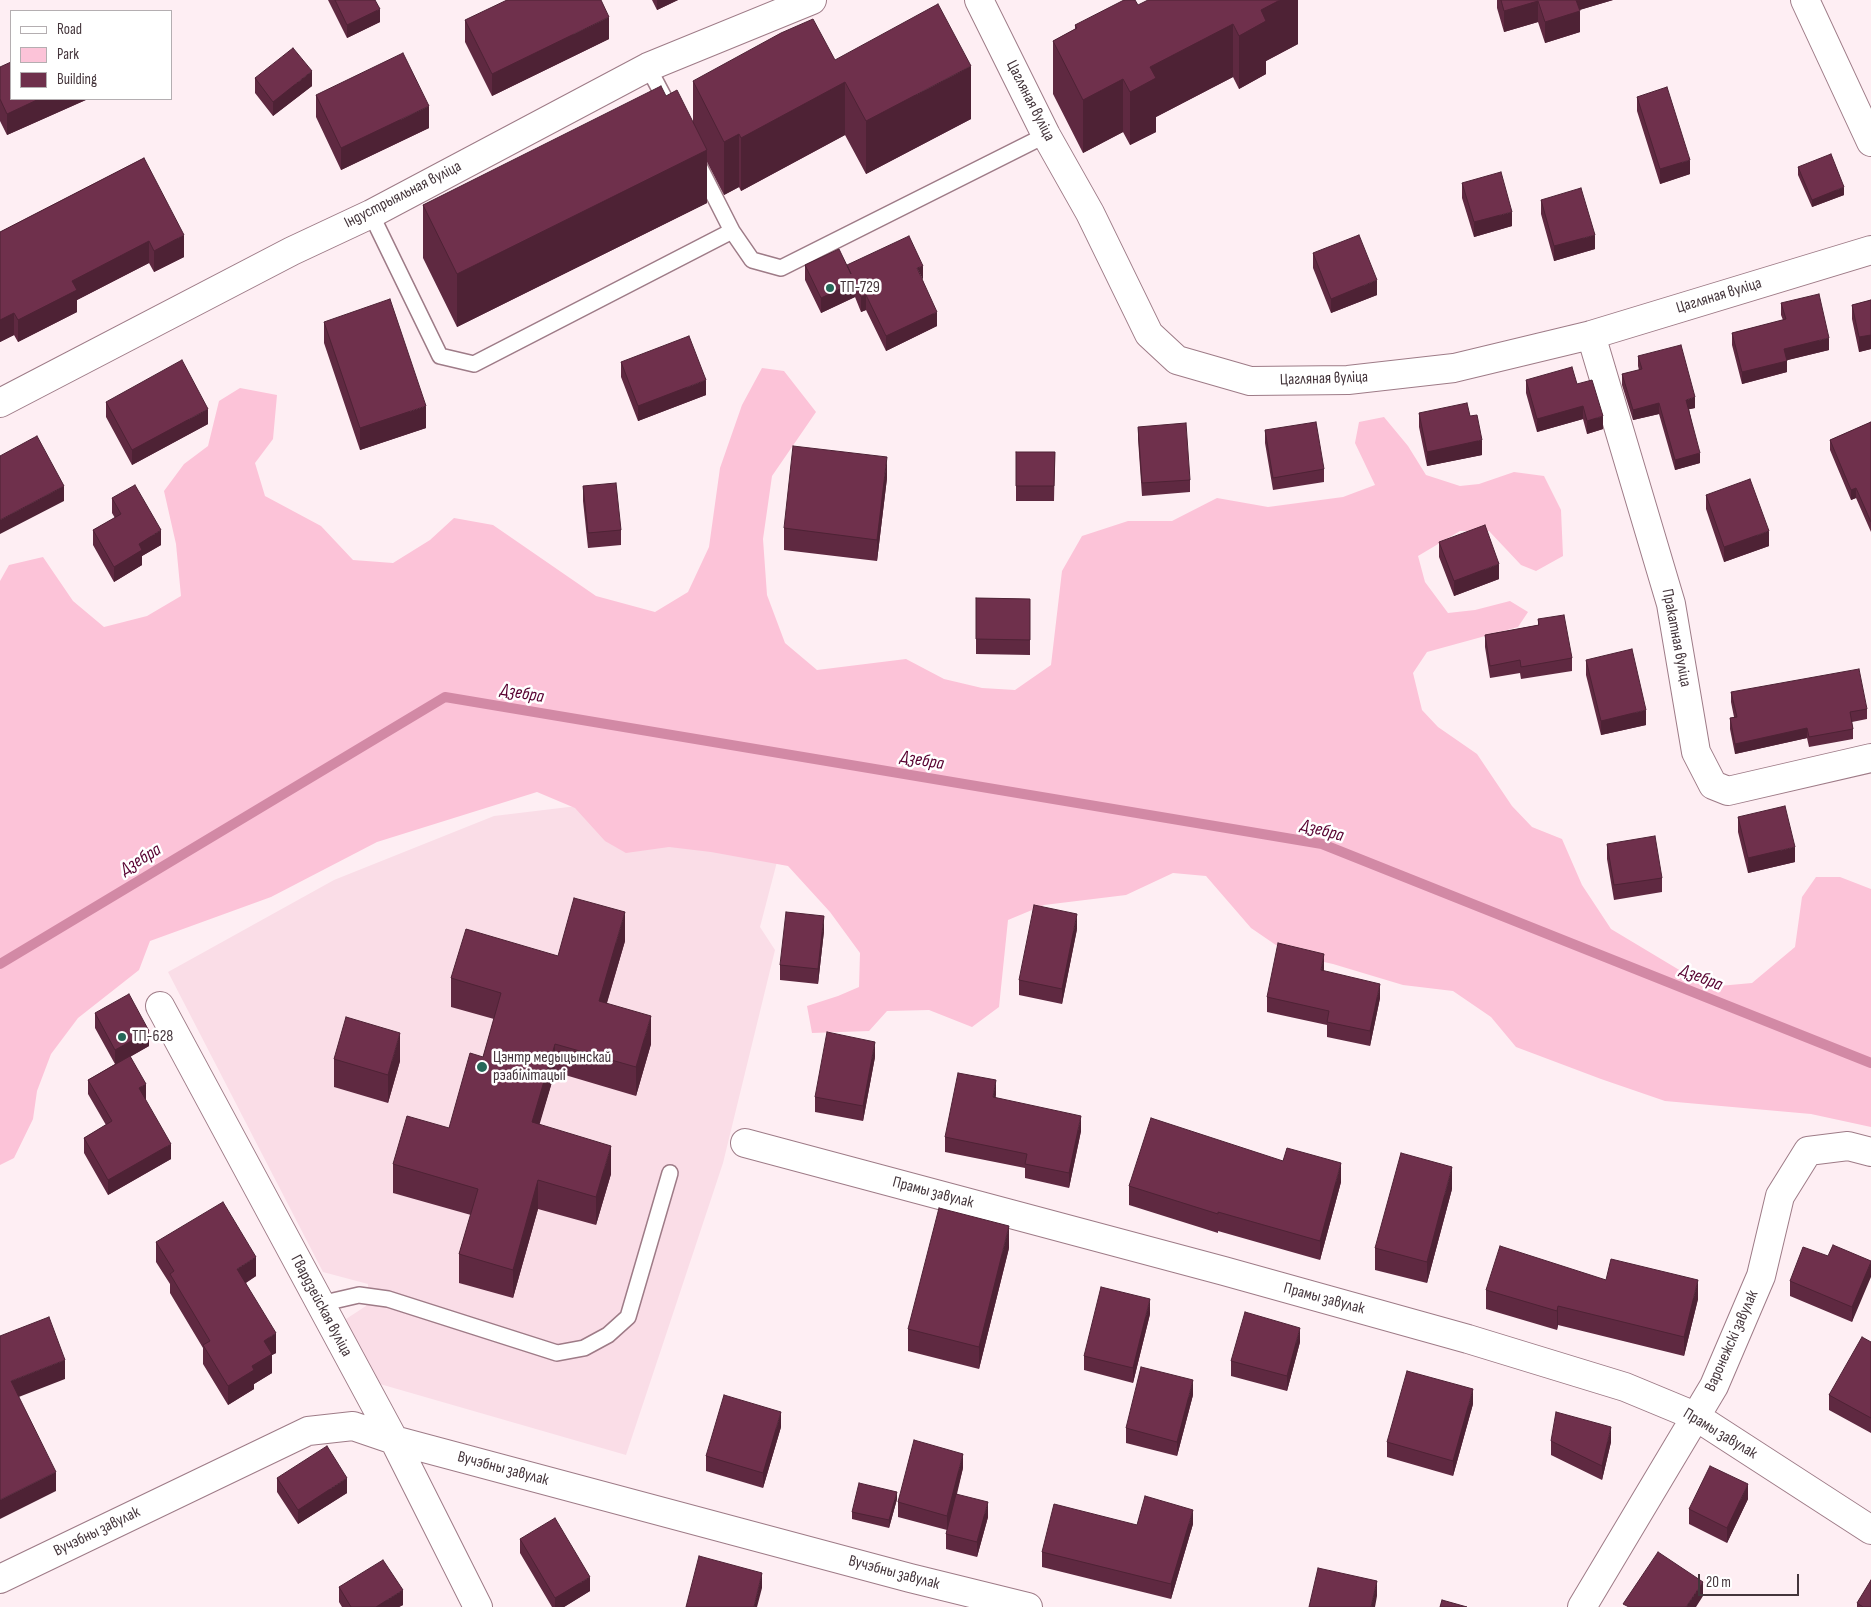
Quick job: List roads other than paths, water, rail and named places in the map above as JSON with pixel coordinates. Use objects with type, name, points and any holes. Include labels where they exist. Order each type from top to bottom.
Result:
[{"type":"street","name":"Індустрыяльная вуліца","points":[[0,403],[292,250],[371,214],[648,67],[812,0]]},
{"type":"street","name":"Цагляная вуліца","points":[[979,0],[1046,135],[1090,212],[1149,334],[1177,360],[1250,381],[1348,380],[1454,368],[1592,335],[1871,250]]},
{"type":"street","points":[[1805,0],[1871,142]]},
{"type":"street","name":"Пракатная вуліца","points":[[1592,335],[1671,604],[1696,752],[1713,785],[1728,791],[1871,758]]},
{"type":"street","name":"Гвардзейская вуліца","points":[[160,1006],[394,1440],[478,1607]]},
{"type":"street","name":"Прамы завулак","points":[[745,1143],[1468,1339],[1625,1387],[1695,1416],[1871,1530]]},
{"type":"street","name":"Варонежскі завулак","points":[[1582,1607],[1714,1386],[1761,1276],[1780,1196],[1808,1151],[1860,1149]]},
{"type":"street","name":"Вучэбны завулак","points":[[0,1579],[308,1431],[353,1426],[394,1440],[1028,1607]]},
{"type":"lane","points":[[648,67],[675,118]]},
{"type":"lane","points":[[692,153],[732,231],[752,260],[782,268],[1046,135]]},
{"type":"lane","points":[[371,214],[440,356],[474,364],[732,231]]},
{"type":"lane","points":[[320,1304],[359,1295],[388,1299],[557,1353],[584,1348],[608,1335],[628,1316],[670,1173]]},
{"type":"waterway","name":"Дзебра","points":[[0,964],[445,697],[1322,844],[1871,1063]]},
{"type":"place","name":"ТП-729","points":[[830,288]]},
{"type":"place","name":"ТП-628","points":[[122,1037]]},
{"type":"place","name":"Цэнтр медыцынскай рэабілітацыі","points":[[482,1067]]}]
